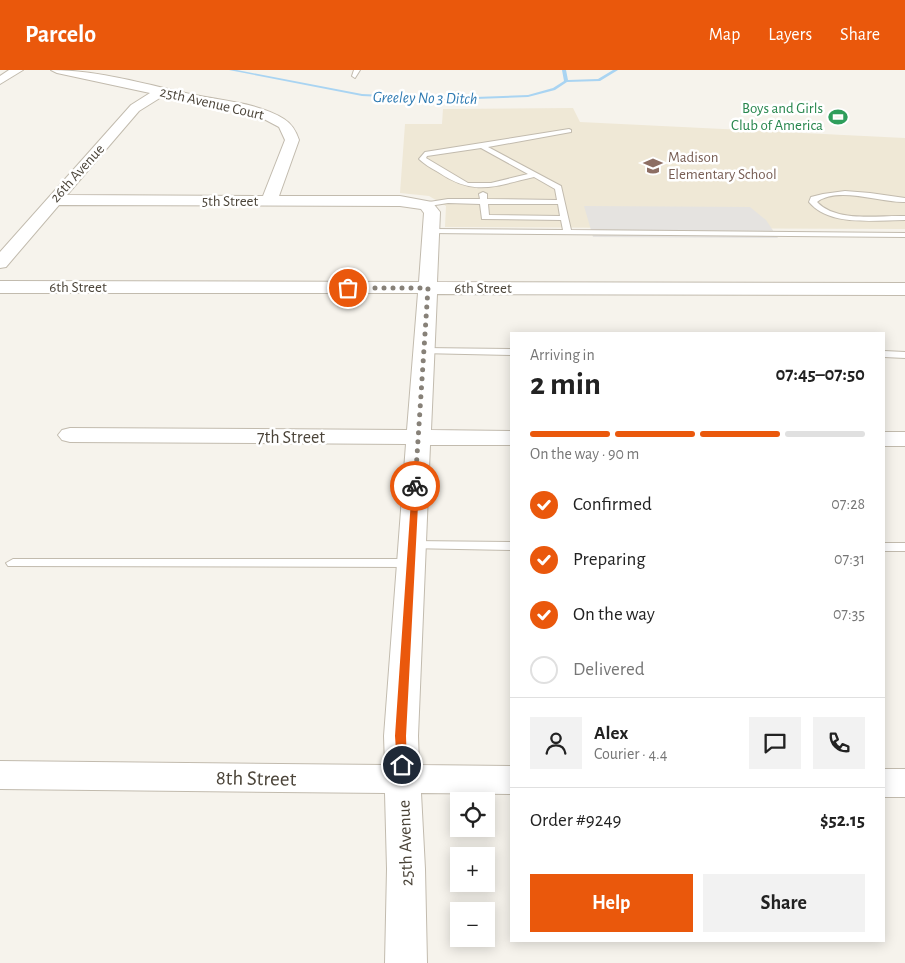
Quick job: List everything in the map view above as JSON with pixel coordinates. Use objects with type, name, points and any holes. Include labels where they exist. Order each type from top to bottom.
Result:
[{"type":"street","points":[[0,81],[17,70]]},
{"type":"street","name":"25th Avenue Court","points":[[57,70],[254,111],[284,124],[291,132],[292,140],[269,201]]},
{"type":"street","name":"26th Avenue","points":[[0,263],[135,108],[162,92]]},
{"type":"street","name":"5th Street","points":[[53,200],[269,201],[421,212]]},
{"type":"street","name":"25th Avenue","points":[[406,963],[406,870],[401,736],[428,288],[421,212]]},
{"type":"street","name":"6th Street","points":[[0,287],[905,289]]},
{"type":"street","name":"7th Street","points":[[70,435],[510,438]]},
{"type":"street","points":[[885,439],[905,439]]},
{"type":"street","name":"8th Street","points":[[0,776],[510,780]]},
{"type":"street","points":[[885,783],[905,783]]},
{"type":"lane","points":[[535,175],[482,186],[464,184],[422,159],[425,154],[569,131]]},
{"type":"lane","points":[[482,146],[558,188],[567,232]]},
{"type":"lane","points":[[482,186],[485,217],[564,218]]},
{"type":"lane","points":[[904,201],[887,196],[838,195],[818,197],[813,202],[819,209],[830,214],[905,218]]},
{"type":"lane","points":[[421,212],[448,201],[561,202]]},
{"type":"lane","points":[[421,212],[567,232],[905,235]]},
{"type":"lane","points":[[423,351],[510,352]]},
{"type":"lane","points":[[885,354],[905,355]]},
{"type":"lane","points":[[13,563],[411,554],[510,546]]},
{"type":"lane","points":[[885,547],[905,547]]},
{"type":"shaded area","name":"Madison Elementary School","points":[[573,108],[580,122],[905,138],[905,229],[445,227],[446,206],[429,196],[400,193],[405,124],[442,124],[443,109]]},
{"type":"shaded area","points":[[584,206],[750,207],[766,220],[778,238],[593,237]]},
{"type":"waterway","name":"Greeley No 3 Ditch","points":[[231,70],[362,95],[447,99],[528,96],[554,89],[566,81]]},
{"type":"waterway","points":[[564,70],[566,81]]},
{"type":"waterway","name":"Greeley No 3 Ditch","points":[[566,81],[599,80],[616,70]]},
{"type":"way so far","points":[[348,288],[428,288],[415,486]]},
{"type":"place","name":"Boys and Girls Club of America","points":[[838,117]]},
{"type":"place","name":"Madison Elementary School","points":[[653,166]]},
{"type":"route","points":[[402,765],[401,736],[415,486]]}]
